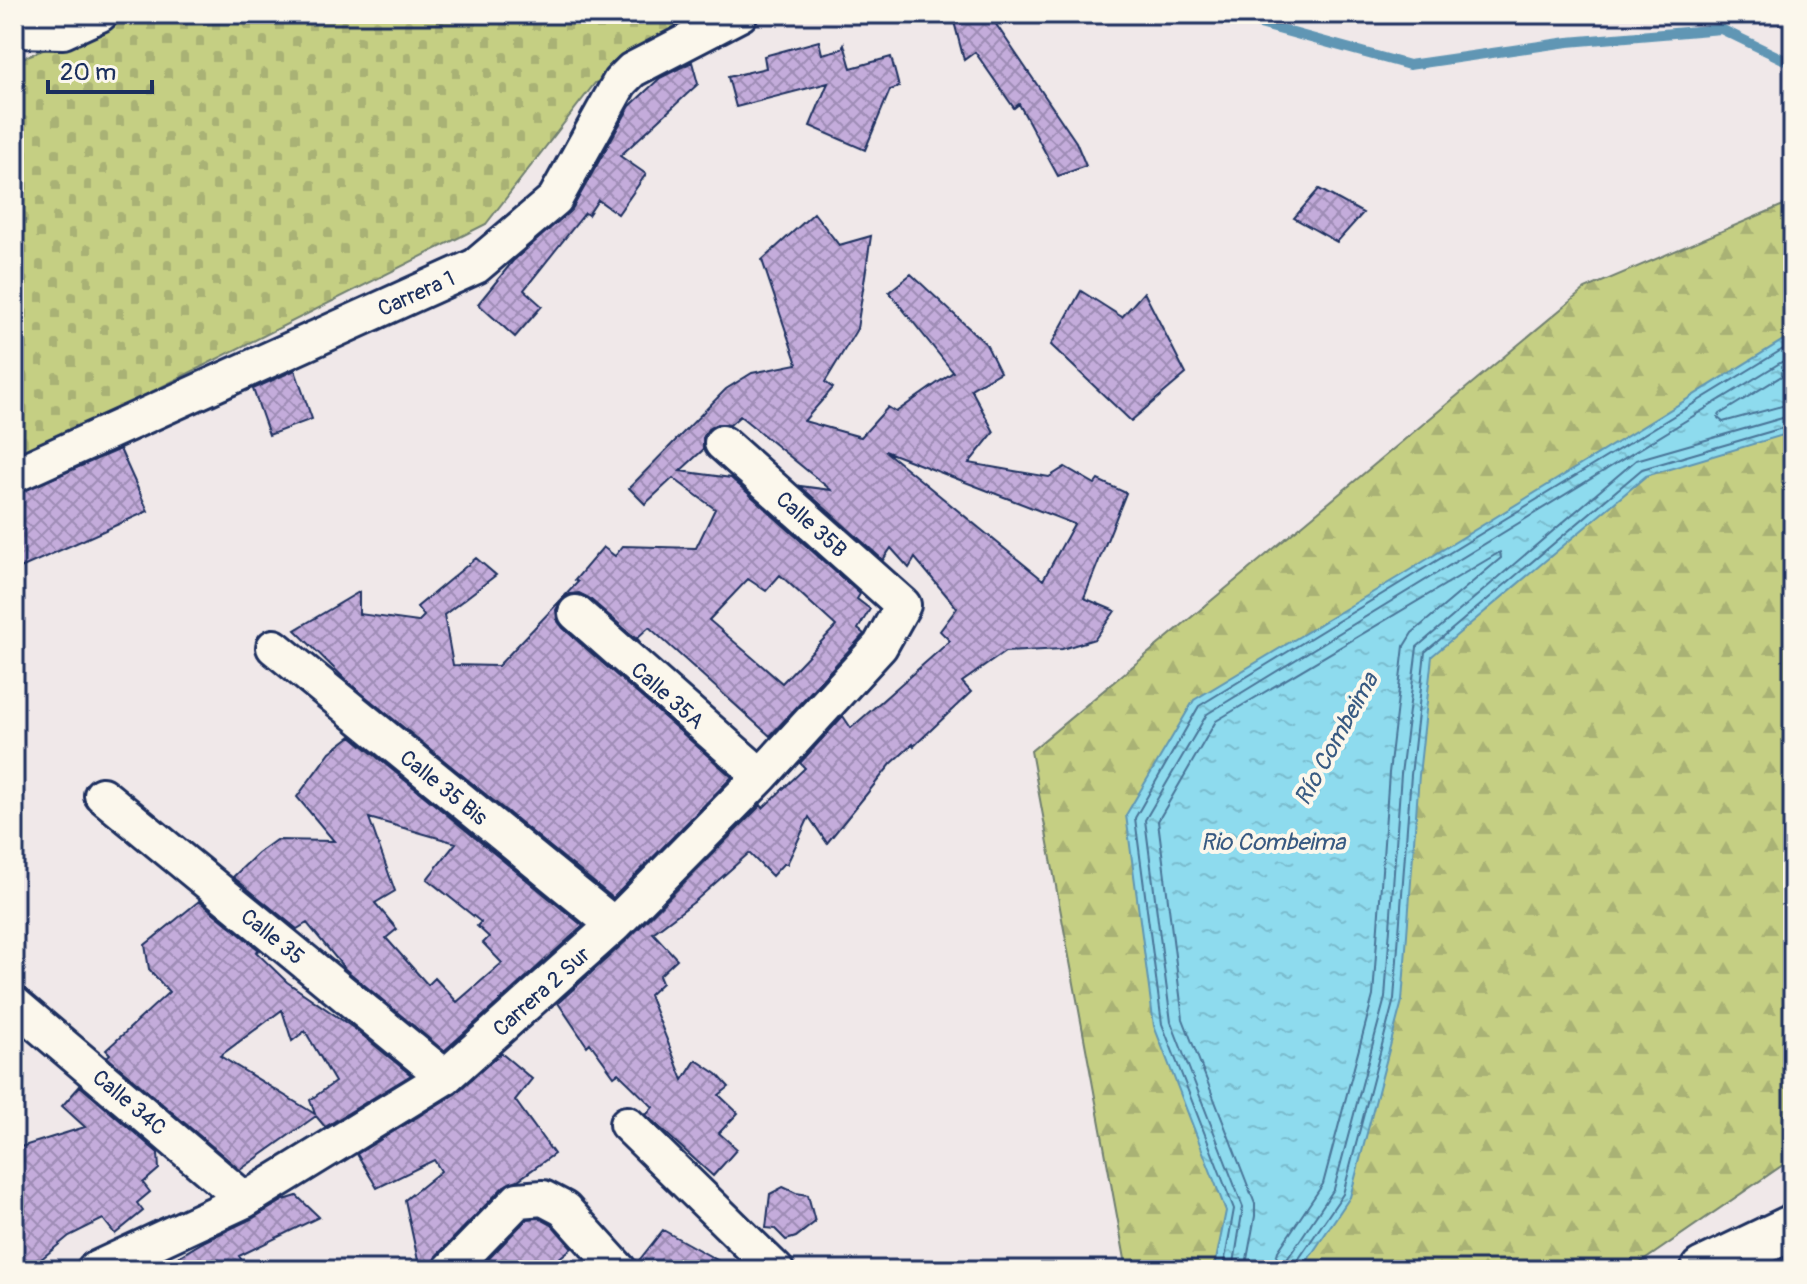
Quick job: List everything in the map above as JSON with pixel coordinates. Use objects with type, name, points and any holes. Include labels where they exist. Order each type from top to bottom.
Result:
[{"type":"highway","points":[[1703,1270],[1793,1227]]},
{"type":"street","points":[[14,30],[63,31],[100,14]]},
{"type":"street","name":"Carrera 1","points":[[14,475],[476,266],[555,199],[620,82],[632,70],[740,14]]},
{"type":"street","name":"Calle 35B","points":[[722,443],[903,605]]},
{"type":"street","name":"Carrera 2 Sur","points":[[94,1270],[150,1259],[445,1077],[614,925],[761,776],[880,646],[903,605]]},
{"type":"street","name":"Calle 35A","points":[[576,613],[761,776]]},
{"type":"street","name":"Calle 35 Bis","points":[[274,647],[614,925]]},
{"type":"street","name":"Calle 35","points":[[102,795],[445,1077]]},
{"type":"street","name":"Calle 34C","points":[[14,1004],[245,1200]]},
{"type":"street","points":[[627,1124],[776,1270]]},
{"type":"street","points":[[450,1270],[518,1200],[543,1198],[564,1209],[619,1270]]},
{"type":"green space","points":[[138,14],[731,14],[595,83],[486,224],[14,461],[14,61]]},
{"type":"green space","points":[[1793,201],[1793,1158],[1630,1270],[1127,1270],[1031,751],[1585,289]]},
{"type":"water","name":"Rio Combeima","points":[[1793,334],[1793,432],[1646,476],[1432,656],[1419,775],[1402,1001],[1350,1197],[1301,1270],[1214,1270],[1226,1211],[1154,1026],[1126,815],[1194,700]]},
{"type":"building","points":[[952,14],[989,14],[1076,142],[1086,166],[1058,176],[1019,104],[1014,108],[975,52],[964,60]]},
{"type":"building","points":[[819,41],[822,54],[842,49],[844,44],[851,68],[891,57],[899,87],[890,90],[865,150],[810,126],[828,83],[736,107],[728,77],[766,68],[764,56]]},
{"type":"building","points":[[692,62],[698,84],[620,156],[646,174],[618,214],[598,200],[588,215],[585,213],[524,290],[542,306],[515,337],[478,304],[513,261],[572,209],[630,106],[660,78]]},
{"type":"building","points":[[1319,189],[1363,213],[1337,242],[1294,218]]},
{"type":"building","points":[[814,213],[839,245],[871,236],[857,329],[825,382],[833,388],[804,421],[861,437],[888,407],[896,412],[953,372],[889,292],[911,274],[986,344],[1000,372],[971,389],[994,432],[969,463],[1049,477],[1065,467],[1095,484],[1098,480],[1126,493],[1084,598],[1115,611],[1095,639],[1062,649],[1005,652],[962,682],[971,692],[891,764],[827,843],[809,817],[787,864],[783,864],[772,876],[749,853],[694,902],[653,933],[677,959],[659,976],[662,983],[649,995],[683,1080],[696,1060],[717,1074],[729,1087],[719,1095],[738,1113],[719,1133],[737,1149],[713,1176],[646,1115],[653,1107],[618,1073],[614,1076],[590,1043],[587,1046],[558,1003],[627,940],[761,805],[763,808],[805,768],[800,763],[843,716],[851,728],[950,641],[940,631],[957,608],[915,558],[909,568],[891,548],[883,560],[800,486],[831,490],[740,416],[730,425],[717,424],[708,429],[703,438],[703,450],[680,471],[731,478],[860,594],[857,599],[870,609],[858,629],[864,634],[770,736],[649,627],[637,638],[641,643],[589,598],[579,593],[562,599],[556,610],[557,620],[563,628],[732,777],[613,898],[349,683],[295,630],[359,592],[359,614],[418,622],[424,616],[417,607],[476,558],[496,575],[444,615],[453,665],[498,666],[578,582],[575,580],[603,547],[615,556],[623,546],[696,548],[715,509],[673,478],[645,504],[629,488],[726,389],[752,373],[797,364],[762,260]],"holes":[[[885,451],[1074,524],[1043,580]],[[780,575],[836,626],[782,683],[709,620],[748,579],[766,591]]]},
{"type":"building","points":[[1081,291],[1122,317],[1144,292],[1186,374],[1131,421],[1051,345]]},
{"type":"building","points":[[295,370],[312,419],[269,435],[253,389]]},
{"type":"building","points":[[120,449],[148,511],[14,571],[14,495]]},
{"type":"building","points":[[351,736],[583,926],[444,1051],[345,969],[307,923],[297,929],[233,877],[276,840],[334,841],[297,797],[330,752]],"holes":[[[369,818],[456,843],[427,879],[481,922],[477,926],[489,937],[483,943],[502,963],[457,1002],[435,978],[428,985],[386,938],[397,929],[375,903],[395,891]]]},
{"type":"building","points":[[199,901],[259,950],[256,952],[287,982],[355,1029],[411,1075],[325,1127],[316,1116],[240,1170],[107,1057],[110,1054],[106,1050],[169,992],[149,969],[145,945]],"holes":[[[282,1010],[292,1041],[305,1031],[335,1082],[310,1100],[315,1114],[220,1056]]]},
{"type":"building","points":[[501,1053],[532,1079],[515,1100],[554,1154],[518,1180],[504,1186],[436,1256],[431,1270],[420,1270],[405,1200],[441,1171],[434,1160],[377,1188],[357,1154],[455,1094]]},
{"type":"building","points":[[80,1086],[158,1153],[159,1169],[143,1183],[150,1192],[137,1203],[143,1211],[115,1234],[103,1219],[69,1236],[28,1270],[14,1270],[14,1149],[85,1127],[62,1106]]},
{"type":"building","points":[[783,1187],[808,1195],[815,1222],[796,1237],[786,1240],[775,1229],[766,1228],[770,1194]]},
{"type":"building","points":[[297,1196],[319,1217],[239,1256],[248,1270],[156,1270],[205,1241]]},
{"type":"building","points":[[539,1218],[552,1225],[572,1248],[544,1270],[478,1270],[527,1219]]},
{"type":"building","points":[[663,1230],[735,1270],[638,1270],[637,1263]]},
{"type":"waterway","points":[[1224,14],[1409,65],[1568,42],[1721,29],[1793,64]]},
{"type":"water label","name":"Río Combeima","points":[[1336,739]]}]
